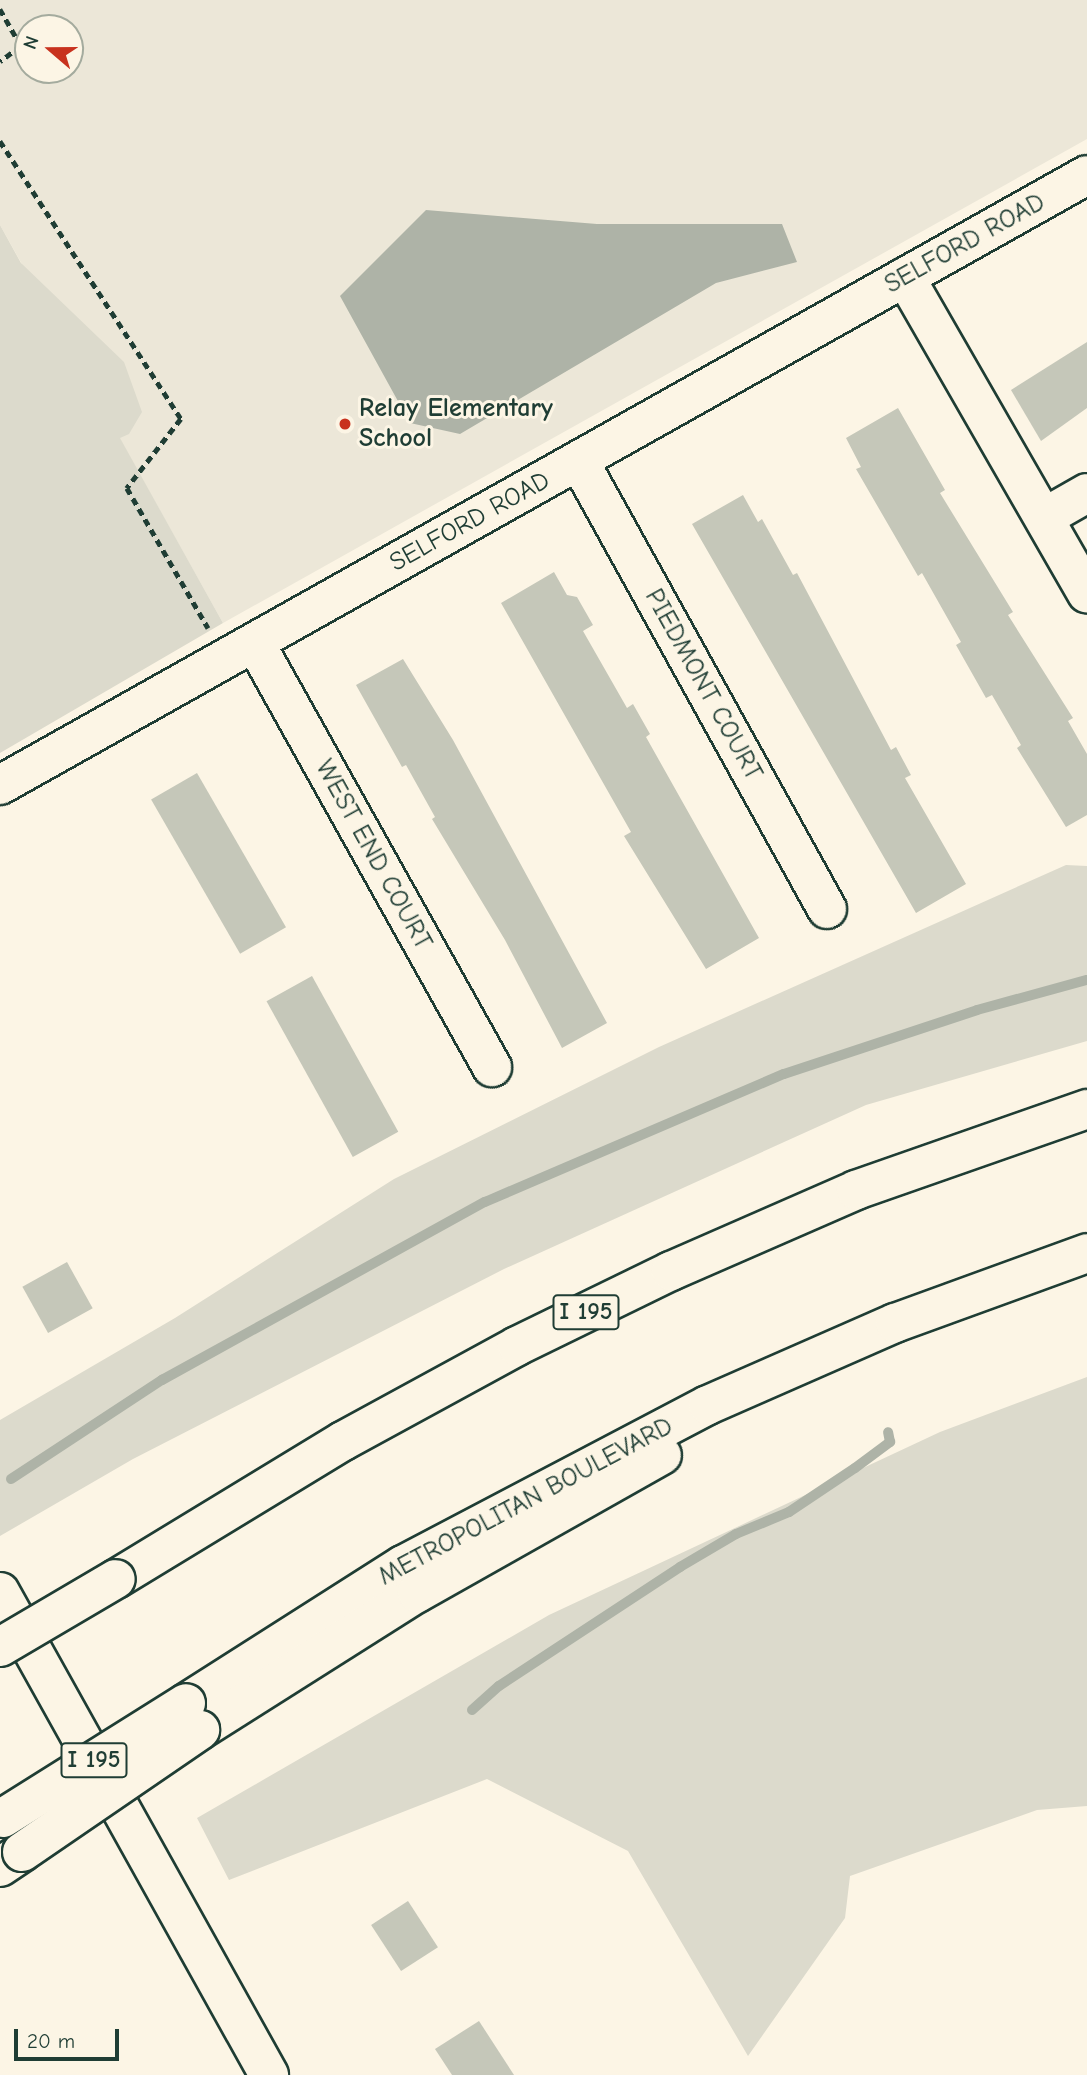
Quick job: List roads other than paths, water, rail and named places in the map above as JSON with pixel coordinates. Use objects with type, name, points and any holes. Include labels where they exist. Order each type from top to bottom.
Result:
[{"type":"main road","name":"SELFORD ROAD","points":[[0,785],[1087,175]]},
{"type":"main road","points":[[905,277],[1087,593]]},
{"type":"main road","name":"PIEDMONT COURT","points":[[579,461],[827,909]]},
{"type":"main road","points":[[1045,517],[1087,493]]},
{"type":"main road","name":"WEST END COURT","points":[[241,651],[492,1067]]},
{"type":"main road","name":"I 195","points":[[0,1647],[343,1441],[517,1346],[671,1271],[856,1190],[1087,1109]]},
{"type":"main road","name":"METROPOLITAN BOULEVARD","points":[[1,1819],[193,1716],[403,1565],[565,1477],[708,1405],[895,1322],[1087,1253]]},
{"type":"main road","points":[[0,1592],[269,2075]]},
{"type":"main road","points":[[11,1860],[193,1716]]},
{"type":"waterway","points":[[11,1479],[162,1380],[485,1202],[784,1074],[977,1010],[1087,980]]},
{"type":"waterway","points":[[472,1710],[499,1686],[680,1567],[736,1534],[789,1512],[855,1468],[890,1442],[888,1432]]},
{"type":"place","name":"Relay Elementary School","points":[[345,424]]}]
